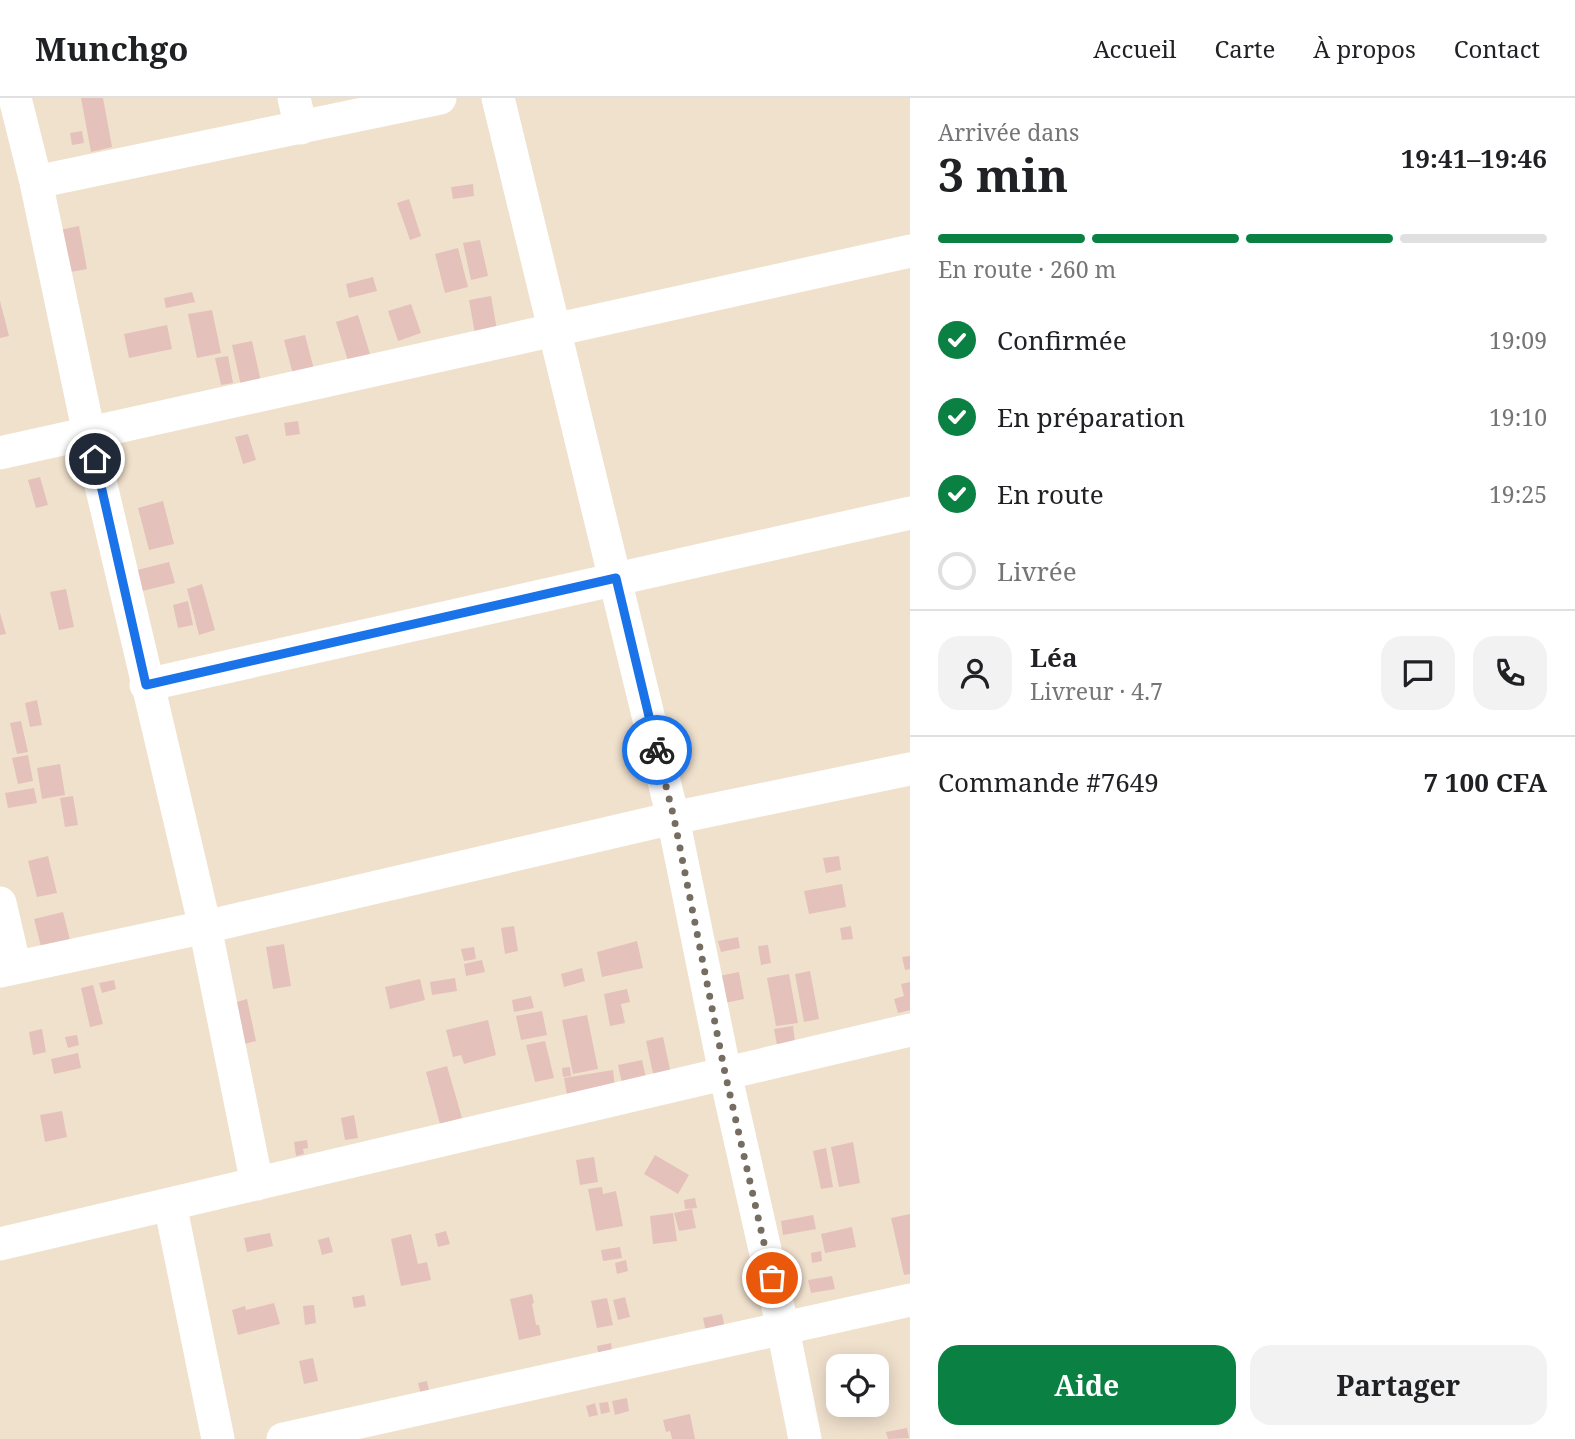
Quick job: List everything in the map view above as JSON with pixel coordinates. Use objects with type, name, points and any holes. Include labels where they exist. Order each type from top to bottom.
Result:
[{"type":"street","points":[[15,98],[36,182],[146,685],[205,927],[257,1184]]},
{"type":"street","points":[[36,182],[298,113],[440,98]]},
{"type":"street","points":[[498,98],[674,818],[725,1073],[805,1439]]},
{"type":"street","points":[[0,453],[910,251]]},
{"type":"street","points":[[146,685],[910,513]]},
{"type":"street","points":[[0,903],[8,970],[674,818],[910,769]]},
{"type":"street","points":[[0,1244],[910,1030]]},
{"type":"street","points":[[170,1205],[218,1439]]},
{"type":"street","points":[[283,1439],[910,1300]]},
{"type":"building","points":[[81,98],[103,98],[112,147],[91,152]]},
{"type":"building","points":[[82,131],[84,143],[72,145],[70,133]]},
{"type":"building","points":[[473,184],[474,196],[453,199],[451,187]]},
{"type":"building","points":[[409,199],[421,236],[410,240],[397,203]]},
{"type":"building","points":[[79,226],[87,269],[59,274],[50,232]]},
{"type":"building","points":[[480,240],[488,276],[471,280],[463,243]]},
{"type":"building","points":[[458,248],[468,287],[445,293],[435,254]]},
{"type":"building","points":[[373,277],[377,291],[349,298],[346,284]]},
{"type":"building","points":[[192,292],[195,302],[166,308],[164,298]]},
{"type":"building","points":[[491,296],[498,336],[476,340],[469,300]]},
{"type":"building","points":[[0,301],[9,336],[0,338]]},
{"type":"building","points":[[411,304],[421,333],[398,341],[388,311]]},
{"type":"building","points":[[212,310],[221,353],[197,358],[188,314]]},
{"type":"building","points":[[358,315],[370,354],[348,361],[336,322]]},
{"type":"building","points":[[167,325],[172,349],[129,358],[124,334]]},
{"type":"building","points":[[305,335],[316,377],[295,382],[284,340]]},
{"type":"building","points":[[252,341],[261,382],[241,386],[232,345]]},
{"type":"building","points":[[228,356],[233,383],[221,385],[215,358]]},
{"type":"building","points":[[298,421],[300,434],[286,436],[284,423]]},
{"type":"building","points":[[248,434],[256,460],[243,464],[235,437]]},
{"type":"building","points":[[40,477],[48,505],[36,508],[28,480]]},
{"type":"building","points":[[163,501],[174,544],[149,550],[138,508]]},
{"type":"building","points":[[169,562],[175,583],[134,593],[129,572]]},
{"type":"building","points":[[202,584],[215,630],[199,635],[187,589]]},
{"type":"building","points":[[66,589],[74,627],[59,630],[50,592]]},
{"type":"building","points":[[188,601],[193,625],[178,628],[173,605]]},
{"type":"building","points":[[0,613],[6,634],[0,635]]},
{"type":"building","points":[[37,700],[42,725],[30,727],[25,703]]},
{"type":"building","points":[[21,721],[28,752],[17,754],[10,723]]},
{"type":"building","points":[[28,755],[33,781],[18,784],[12,758]]},
{"type":"building","points":[[60,764],[65,795],[42,799],[37,768]]},
{"type":"building","points":[[34,788],[37,803],[8,808],[5,793]]},
{"type":"building","points":[[73,796],[78,825],[65,827],[60,798]]},
{"type":"building","points":[[48,856],[57,893],[37,897],[28,861]]},
{"type":"building","points":[[839,856],[841,870],[826,873],[823,858]]},
{"type":"building","points":[[842,884],[846,907],[809,914],[804,891]]},
{"type":"building","points":[[63,912],[73,952],[44,959],[34,919]]},
{"type":"building","points":[[514,926],[518,951],[505,954],[501,928]]},
{"type":"building","points":[[851,926],[853,939],[842,940],[840,928]]},
{"type":"building","points":[[738,937],[740,948],[721,952],[718,941]]},
{"type":"building","points":[[637,941],[643,968],[602,977],[597,952]]},
{"type":"building","points":[[284,944],[291,986],[273,989],[266,947]]},
{"type":"building","points":[[768,945],[771,963],[761,965],[758,946]]},
{"type":"building","points":[[474,947],[476,959],[464,961],[461,949]]},
{"type":"building","points":[[910,956],[910,969],[905,970],[902,957]]},
{"type":"building","points":[[482,960],[485,972],[466,976],[464,964]]},
{"type":"building","points":[[582,968],[585,981],[564,987],[561,974]]},
{"type":"building","points":[[810,971],[819,1019],[804,1022],[795,974]]},
{"type":"building","points":[[739,972],[744,999],[720,1004],[714,977]]},
{"type":"building","points":[[789,974],[798,1023],[776,1026],[767,978]]},
{"type":"building","points":[[455,978],[457,991],[432,995],[430,982]]},
{"type":"building","points":[[420,979],[425,1000],[390,1009],[385,987]]},
{"type":"building","points":[[114,980],[116,989],[102,993],[99,983]]},
{"type":"building","points":[[910,982],[910,1010],[898,1013],[894,999],[904,996],[901,984]]},
{"type":"building","points":[[93,985],[103,1024],[90,1027],[81,988]]},
{"type":"building","points":[[627,989],[630,1002],[621,1004],[625,1023],[610,1026],[604,994]]},
{"type":"building","points":[[531,996],[534,1008],[514,1012],[512,1000]]},
{"type":"building","points":[[247,999],[256,1041],[240,1045],[230,1004]]},
{"type":"building","points":[[542,1011],[547,1035],[521,1040],[516,1016]]},
{"type":"building","points":[[587,1015],[598,1069],[573,1074],[562,1020]]},
{"type":"building","points":[[488,1020],[496,1055],[464,1064],[461,1055],[453,1057],[446,1030]]},
{"type":"building","points":[[793,1026],[795,1042],[777,1045],[774,1029]]},
{"type":"building","points":[[42,1029],[46,1052],[33,1055],[29,1032]]},
{"type":"building","points":[[77,1035],[79,1045],[68,1048],[65,1037]]},
{"type":"building","points":[[663,1037],[671,1074],[654,1078],[646,1041]]},
{"type":"building","points":[[545,1041],[554,1078],[535,1082],[526,1045]]},
{"type":"building","points":[[78,1053],[81,1068],[54,1074],[51,1059]]},
{"type":"building","points":[[642,1060],[646,1078],[622,1083],[618,1065]]},
{"type":"building","points":[[447,1066],[462,1118],[440,1124],[426,1072]]},
{"type":"building","points":[[570,1067],[571,1076],[563,1077],[562,1068]]},
{"type":"building","points":[[613,1070],[615,1087],[567,1095],[564,1078]]},
{"type":"building","points":[[62,1111],[67,1137],[45,1142],[40,1115]]},
{"type":"building","points":[[354,1115],[358,1138],[345,1140],[341,1118]]},
{"type":"building","points":[[307,1140],[308,1148],[303,1149],[304,1154],[296,1156],[294,1142]]},
{"type":"building","points":[[853,1142],[860,1183],[839,1187],[831,1147]]},
{"type":"building","points":[[826,1148],[833,1187],[821,1189],[813,1151]]},
{"type":"building","points":[[655,1155],[689,1175],[678,1194],[644,1174]]},
{"type":"building","points":[[594,1157],[598,1182],[580,1185],[576,1160]]},
{"type":"building","points":[[602,1187],[603,1194],[616,1191],[623,1226],[596,1231],[588,1189]]},
{"type":"building","points":[[695,1198],[697,1208],[685,1209],[684,1200]]},
{"type":"building","points":[[692,1209],[696,1228],[679,1231],[674,1213]]},
{"type":"building","points":[[673,1213],[677,1241],[653,1244],[650,1216]]},
{"type":"building","points":[[910,1214],[910,1274],[904,1275],[891,1218]]},
{"type":"building","points":[[813,1215],[816,1229],[783,1235],[781,1221]]},
{"type":"building","points":[[852,1227],[856,1247],[825,1253],[821,1234]]},
{"type":"building","points":[[446,1231],[450,1244],[438,1247],[435,1234]]},
{"type":"building","points":[[270,1233],[273,1246],[247,1252],[244,1238]]},
{"type":"building","points":[[411,1234],[418,1264],[427,1262],[431,1280],[401,1286],[391,1239]]},
{"type":"building","points":[[329,1237],[333,1252],[322,1255],[318,1240]]},
{"type":"building","points":[[620,1247],[622,1258],[603,1261],[601,1250]]},
{"type":"building","points":[[821,1251],[822,1261],[812,1263],[811,1253]]},
{"type":"building","points":[[626,1260],[628,1271],[617,1274],[615,1263]]},
{"type":"building","points":[[832,1276],[835,1289],[811,1293],[808,1280]]},
{"type":"building","points":[[532,1294],[536,1325],[539,1325],[541,1335],[519,1340],[510,1299]]},
{"type":"building","points":[[364,1295],[366,1306],[354,1308],[352,1297]]},
{"type":"building","points":[[625,1297],[630,1317],[618,1320],[613,1300]]},
{"type":"building","points":[[607,1298],[613,1325],[597,1328],[591,1301]]},
{"type":"building","points":[[274,1303],[280,1324],[238,1335],[232,1310],[245,1306],[246,1310]]},
{"type":"building","points":[[314,1305],[316,1323],[305,1325],[303,1306]]},
{"type":"building","points":[[722,1314],[727,1338],[708,1342],[703,1318]]},
{"type":"building","points":[[611,1343],[613,1360],[600,1362],[597,1346]]},
{"type":"building","points":[[313,1358],[318,1381],[304,1384],[299,1361]]},
{"type":"building","points":[[427,1381],[432,1404],[424,1406],[418,1383]]},
{"type":"building","points":[[627,1398],[629,1411],[615,1415],[612,1401]]},
{"type":"building","points":[[608,1402],[610,1412],[601,1414],[599,1403]]},
{"type":"building","points":[[595,1403],[598,1415],[589,1417],[586,1406]]},
{"type":"building","points":[[690,1414],[695,1439],[672,1439],[670,1431],[666,1432],[663,1420]]},
{"type":"building","points":[[907,1428],[909,1438],[888,1439],[886,1432]]},
{"type":"way so far","points":[[657,750],[674,818],[725,1073],[772,1278]]},
{"type":"route","points":[[95,459],[146,685],[616,578],[657,750]]}]
